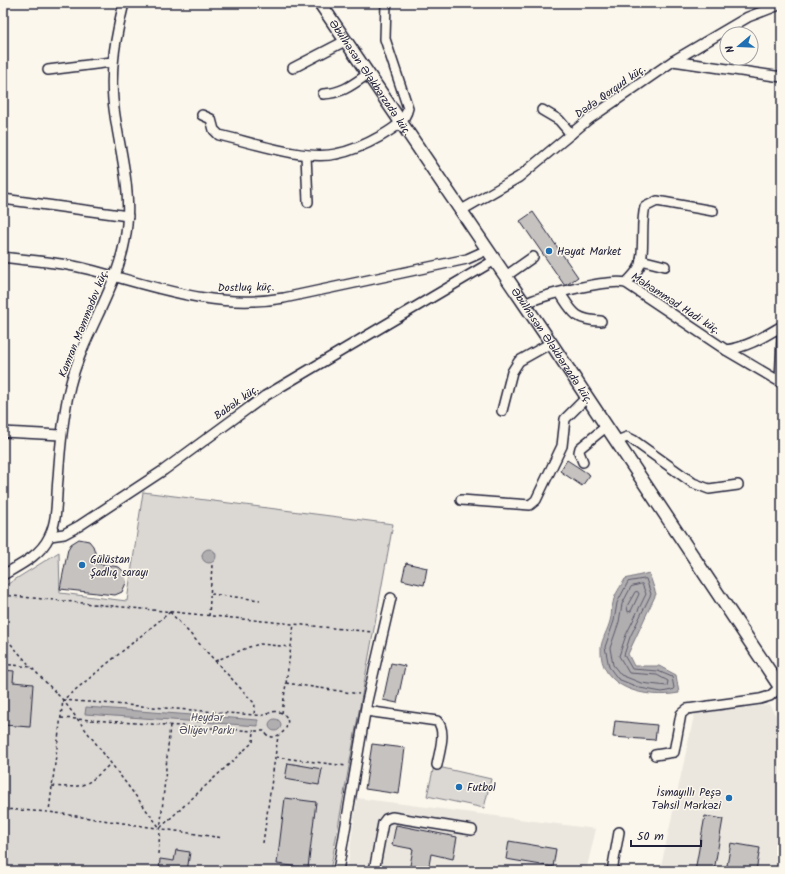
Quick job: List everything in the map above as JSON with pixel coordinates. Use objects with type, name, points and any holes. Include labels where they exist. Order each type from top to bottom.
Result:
[{"type":"main road","name":"Əbülhəsən Ələkbərzadə küç.","points":[[320,3],[460,211],[551,342],[781,688]]},
{"type":"street","name":"Kamran Məmmədov küç.","points":[[50,536],[54,518],[61,435],[70,385],[115,277],[124,244],[128,216],[127,193],[113,100],[112,62],[124,3]]},
{"type":"street","points":[[202,115],[214,122],[214,130],[218,135],[306,155],[335,154],[356,148],[384,135],[401,123],[407,114],[408,104],[385,39],[386,3]]},
{"type":"street","name":"Dədə Qorqud küç.","points":[[460,211],[519,177],[589,119],[673,62],[748,17],[782,4]]},
{"type":"street","points":[[293,68],[345,41]]},
{"type":"street","points":[[48,70],[112,62]]},
{"type":"street","points":[[673,62],[782,77]]},
{"type":"street","points":[[323,94],[337,93],[344,90],[368,74]]},
{"type":"street","points":[[542,110],[559,120],[571,134]]},
{"type":"street","points":[[306,155],[308,202]]},
{"type":"street","points":[[3,199],[128,216]]},
{"type":"street","points":[[626,283],[639,268],[642,260],[643,215],[645,207],[650,203],[662,201],[714,211]]},
{"type":"street","name":"Dostluq küç.","points":[[3,257],[66,265],[160,290],[212,300],[270,300],[467,259],[488,250]]},
{"type":"street","points":[[506,276],[533,257]]},
{"type":"street","name":"Babək küç.","points":[[50,536],[64,534],[80,526],[170,466],[260,400],[495,260]]},
{"type":"street","points":[[642,260],[665,266]]},
{"type":"street","name":"Məhəmməd Hadi küç.","points":[[525,304],[543,296],[611,282],[626,283],[726,350],[781,382]]},
{"type":"street","points":[[560,293],[574,315],[586,321],[601,322]]},
{"type":"street","points":[[726,350],[742,347],[755,342],[782,326]]},
{"type":"street","points":[[781,382],[782,337]]},
{"type":"street","points":[[502,411],[512,372],[519,361],[551,342]]},
{"type":"street","points":[[461,500],[530,505],[536,500],[562,446],[565,419],[587,397]]},
{"type":"street","points":[[583,462],[579,452],[580,448],[607,426]]},
{"type":"street","points":[[3,432],[61,435]]},
{"type":"street","points":[[617,441],[627,437],[633,440],[693,483],[709,489],[738,485]]},
{"type":"street","points":[[3,575],[29,560],[41,549],[50,536]]},
{"type":"street","points":[[338,871],[367,703],[391,598]]},
{"type":"street","points":[[655,755],[674,752],[681,714],[687,709],[760,699],[770,696],[781,688]]},
{"type":"street","points":[[367,703],[437,721],[441,724],[442,731],[437,765]]},
{"type":"street","points":[[374,871],[383,823],[386,819],[392,816],[472,830]]},
{"type":"street","points":[[612,871],[619,832]]},
{"type":"path","points":[[209,616],[212,565]]},
{"type":"path","points":[[210,594],[260,600]]},
{"type":"path","points":[[3,595],[383,633]]},
{"type":"path","points":[[170,612],[255,704],[254,715]]},
{"type":"path","points":[[49,812],[63,700],[170,612]]},
{"type":"path","points":[[61,718],[264,731],[267,736],[278,736],[285,732],[287,727],[282,713],[294,623]]},
{"type":"path","points":[[3,635],[63,700],[76,720],[160,828]]},
{"type":"path","points":[[215,661],[260,644],[291,647]]},
{"type":"path","points":[[3,664],[31,667]]},
{"type":"path","points":[[286,683],[367,703]]},
{"type":"path","points":[[63,700],[254,715],[265,715],[271,711],[282,713]]},
{"type":"path","points":[[158,854],[170,726]]},
{"type":"path","points":[[160,828],[253,742],[254,731]]},
{"type":"path","points":[[263,843],[278,736]]},
{"type":"path","points":[[276,757],[356,768]]},
{"type":"path","points":[[52,786],[78,787],[90,782],[110,764]]},
{"type":"path","points":[[3,809],[49,812],[223,838]]},
{"type":"shaded area","name":"İsmayıllı Peşə Təhsil Mərkəzi","points":[[769,705],[782,724],[782,871],[660,871],[695,711]]},
{"type":"shaded area","points":[[357,798],[596,829],[586,871],[347,871]]},
{"type":"green space","name":"Heydər Əliyev Parkı","points":[[143,492],[393,524],[330,871],[3,871],[3,587],[59,552],[60,593],[127,601]]},
{"type":"green space","name":"Futbol","points":[[434,766],[491,779],[484,808],[427,796]]},
{"type":"water","points":[[206,549],[212,549],[216,553],[216,559],[212,563],[206,563],[202,559],[202,553]]},
{"type":"water","points":[[649,573],[656,594],[628,654],[634,666],[659,666],[676,675],[679,693],[653,694],[627,688],[616,682],[607,673],[602,661],[601,647],[610,621],[612,605],[616,594],[625,579]]},
{"type":"water","points":[[86,707],[258,720],[258,726],[85,714]]},
{"type":"water","points":[[275,719],[279,721],[281,725],[279,729],[275,731],[271,729],[269,725],[271,721]]},
{"type":"building","points":[[533,212],[578,277],[565,286],[520,221]]},
{"type":"building","points":[[567,460],[590,475],[582,486],[560,471]]},
{"type":"building","points":[[79,539],[89,541],[93,546],[95,552],[94,563],[119,567],[125,573],[126,583],[122,592],[115,595],[60,589],[68,549],[71,544]]},
{"type":"building","points":[[406,563],[427,568],[424,585],[402,580]]},
{"type":"building","points":[[391,663],[405,666],[397,703],[383,700]]},
{"type":"building","points":[[3,670],[14,671],[13,682],[33,684],[30,727],[3,725]]},
{"type":"building","points":[[615,721],[657,725],[655,740],[613,737]]},
{"type":"building","points":[[372,744],[405,748],[399,794],[365,789]]},
{"type":"building","points":[[288,763],[322,769],[319,785],[285,779]]},
{"type":"building","points":[[285,798],[316,802],[308,868],[277,864]]},
{"type":"building","points":[[705,816],[723,819],[714,871],[695,871]]},
{"type":"building","points":[[396,825],[457,837],[453,859],[431,854],[428,871],[409,871],[413,849],[392,845]]},
{"type":"building","points":[[509,841],[556,849],[553,867],[506,859]]},
{"type":"building","points":[[731,843],[760,848],[756,871],[726,871]]},
{"type":"building","points":[[176,850],[190,852],[187,871],[159,871],[160,859],[174,861]]},
{"type":"building","points":[[669,867],[689,871],[668,871]]},
{"type":"place","name":"Həyat Market","points":[[549,251]]},
{"type":"place","name":"Gülüstan Şadlıq sarayı","points":[[82,565]]},
{"type":"place","name":"Futbol","points":[[459,787]]},
{"type":"place","name":"İsmayıllı Peşə Təhsil Mərkəzi","points":[[729,798]]}]
